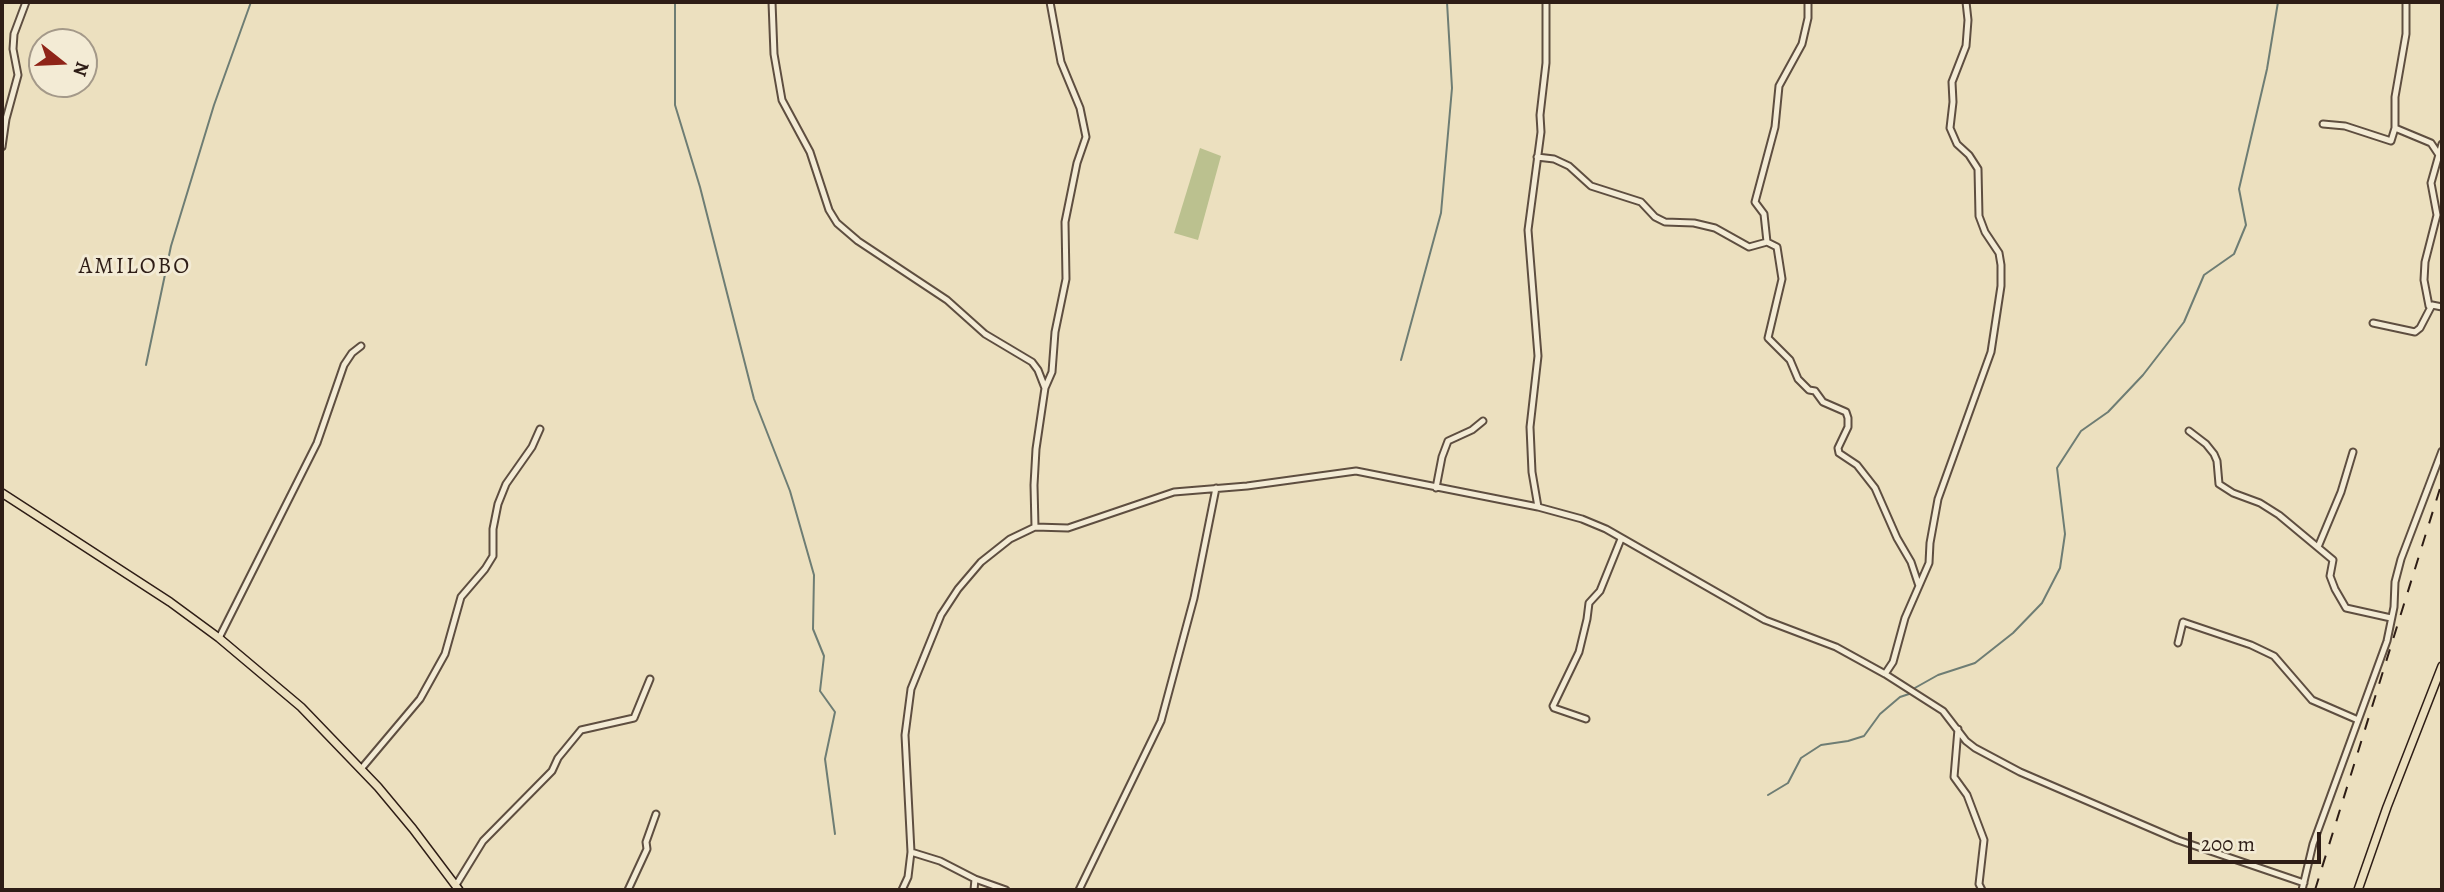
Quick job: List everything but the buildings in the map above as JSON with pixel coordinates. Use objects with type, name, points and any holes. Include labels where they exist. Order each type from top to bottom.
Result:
[{"type":"main road","points":[[2,493],[138,581],[219,638],[301,707],[361,769],[413,829],[457,888]]},
{"type":"main road","points":[[2358,890],[2439,683],[2442,666]]},
{"type":"street","points":[[2,146],[18,75],[13,49],[14,34],[26,2]]},
{"type":"street","points":[[772,2],[774,54],[782,100],[810,152],[827,204],[837,223],[858,242],[947,300],[985,334],[1032,362],[1045,388]]},
{"type":"street","points":[[1035,527],[1036,449],[1045,388],[1051,379],[1055,332],[1066,279],[1065,222],[1075,170],[1086,136],[1080,108],[1061,62],[1050,2]]},
{"type":"street","points":[[1538,507],[1530,447],[1530,409],[1538,356],[1528,230],[1546,63],[1546,2]]},
{"type":"street","points":[[1767,242],[1766,220],[1755,202],[1775,127],[1779,86],[1802,44],[1808,18],[1808,2]]},
{"type":"street","points":[[1885,674],[1893,662],[1905,618],[1929,563],[1938,499],[1991,352],[2001,286],[1999,253],[1985,232],[1979,216],[1978,169],[1957,144],[1950,128],[1952,82],[1966,46],[1966,2]]},
{"type":"street","points":[[2323,124],[2345,126],[2391,141],[2395,128],[2395,97],[2406,34],[2406,2]]},
{"type":"street","points":[[2395,128],[2431,144],[2439,155]]},
{"type":"street","points":[[2442,144],[2431,183],[2437,215],[2425,262],[2424,280],[2429,306],[2442,307]]},
{"type":"street","points":[[1537,157],[1554,159],[1569,166],[1591,186],[1641,202],[1655,217],[1665,222],[1694,223],[1715,228],[1749,247],[1767,242],[1777,247],[1782,279],[1768,338],[1790,360],[1798,379],[1809,390],[1815,391],[1823,402],[1846,412],[1849,418],[1848,427],[1838,449],[1839,453],[1857,464],[1875,488],[1911,562],[1919,586]]},
{"type":"street","points":[[2373,323],[2415,332],[2432,305]]},
{"type":"street","points":[[219,638],[317,443],[344,365],[352,352],[361,346]]},
{"type":"street","points":[[1436,488],[1448,441],[1472,430],[1483,421]]},
{"type":"street","points":[[361,769],[420,699],[445,654],[460,597],[493,558],[493,528],[506,484],[532,447],[540,429]]},
{"type":"street","points":[[2189,431],[2214,454],[2219,484],[2233,493],[2260,503],[2333,560],[2330,576],[2346,608],[2391,618]]},
{"type":"street","points":[[902,890],[908,877],[911,852],[905,722],[911,689],[941,615],[971,572],[1010,539],[1035,527],[1068,528],[1174,492],[1356,471],[1538,507],[1582,519],[1765,620],[1836,647],[1885,674],[1943,711],[1966,741],[1975,748],[2020,772],[2178,840],[2303,887],[2313,844],[2330,804],[2357,720],[2387,641],[2401,559],[2442,451]]},
{"type":"street","points":[[2318,547],[2338,502],[2353,452]]},
{"type":"street","points":[[1079,890],[1164,713],[1206,544],[1216,488]]},
{"type":"street","points":[[1586,719],[1553,706],[1578,652],[1587,619],[1588,603],[1600,591],[1621,539]]},
{"type":"street","points":[[2178,643],[2183,622],[2251,645],[2274,656],[2312,700],[2357,720]]},
{"type":"street","points":[[457,888],[483,841],[552,771],[558,758],[581,730],[634,718],[650,679]]},
{"type":"street","points":[[1958,729],[1954,777],[1966,796],[1984,840],[1979,884],[1982,890]]},
{"type":"street","points":[[628,890],[648,846],[646,842],[656,814]]},
{"type":"street","points":[[911,852],[940,861],[975,879],[1006,890]]},
{"type":"street","points":[[974,890],[975,879]]},
{"type":"green space","points":[[1200,148],[1221,156],[1198,240],[1174,233]]},
{"type":"waterway","points":[[146,365],[171,246],[214,105],[251,2]]},
{"type":"waterway","points":[[675,2],[675,105],[700,187],[754,399],[790,491],[814,575],[813,629],[824,656],[820,691],[835,712],[825,759],[835,834]]},
{"type":"waterway","points":[[1401,360],[1441,213],[1452,88],[1447,2]]},
{"type":"waterway","points":[[1913,689],[1938,675],[1975,663],[2013,633],[2042,603],[2060,568],[2065,534],[2057,468],[2081,431],[2108,412],[2143,375],[2184,322],[2204,275],[2234,254],[2246,225],[2239,189],[2267,69],[2278,2]]},
{"type":"waterway","points":[[1768,795],[1788,783],[1801,758],[1821,745],[1864,736],[1880,714],[1900,697],[1909,694]]},
{"type":"railway","points":[[2315,890],[2442,482]]},
{"type":"district","name":"AMILOBO","points":[[135,267]]}]
